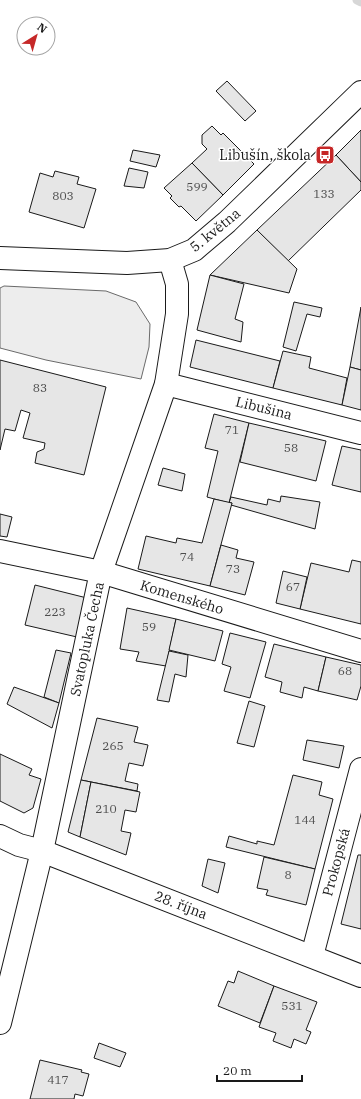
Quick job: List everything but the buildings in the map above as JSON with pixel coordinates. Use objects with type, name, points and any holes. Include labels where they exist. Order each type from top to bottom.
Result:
[{"type":"street","name":"5. května","points":[[0,258],[127,263],[170,260],[194,250],[227,222],[361,92]]},
{"type":"street","name":"Svatopluka Čecha","points":[[0,1023],[42,851],[101,572],[166,384],[177,314],[177,284],[170,260]]},
{"type":"street","name":"Libušina","points":[[166,384],[361,433]]},
{"type":"street","name":"Komenského","points":[[0,551],[101,572],[361,651]]},
{"type":"street","name":"Prokopská","points":[[312,956],[361,769]]},
{"type":"street","name":"28. října","points":[[0,836],[19,845],[42,851],[361,976]]},
{"type":"shaded area","points":[[4,286],[106,291],[136,302],[150,324],[149,347],[141,379],[46,360],[0,348],[0,288]]},
{"type":"waterway","points":[[357,0],[361,2]]},
{"type":"place","name":"Libušín, škola","points":[[325,155]]}]
